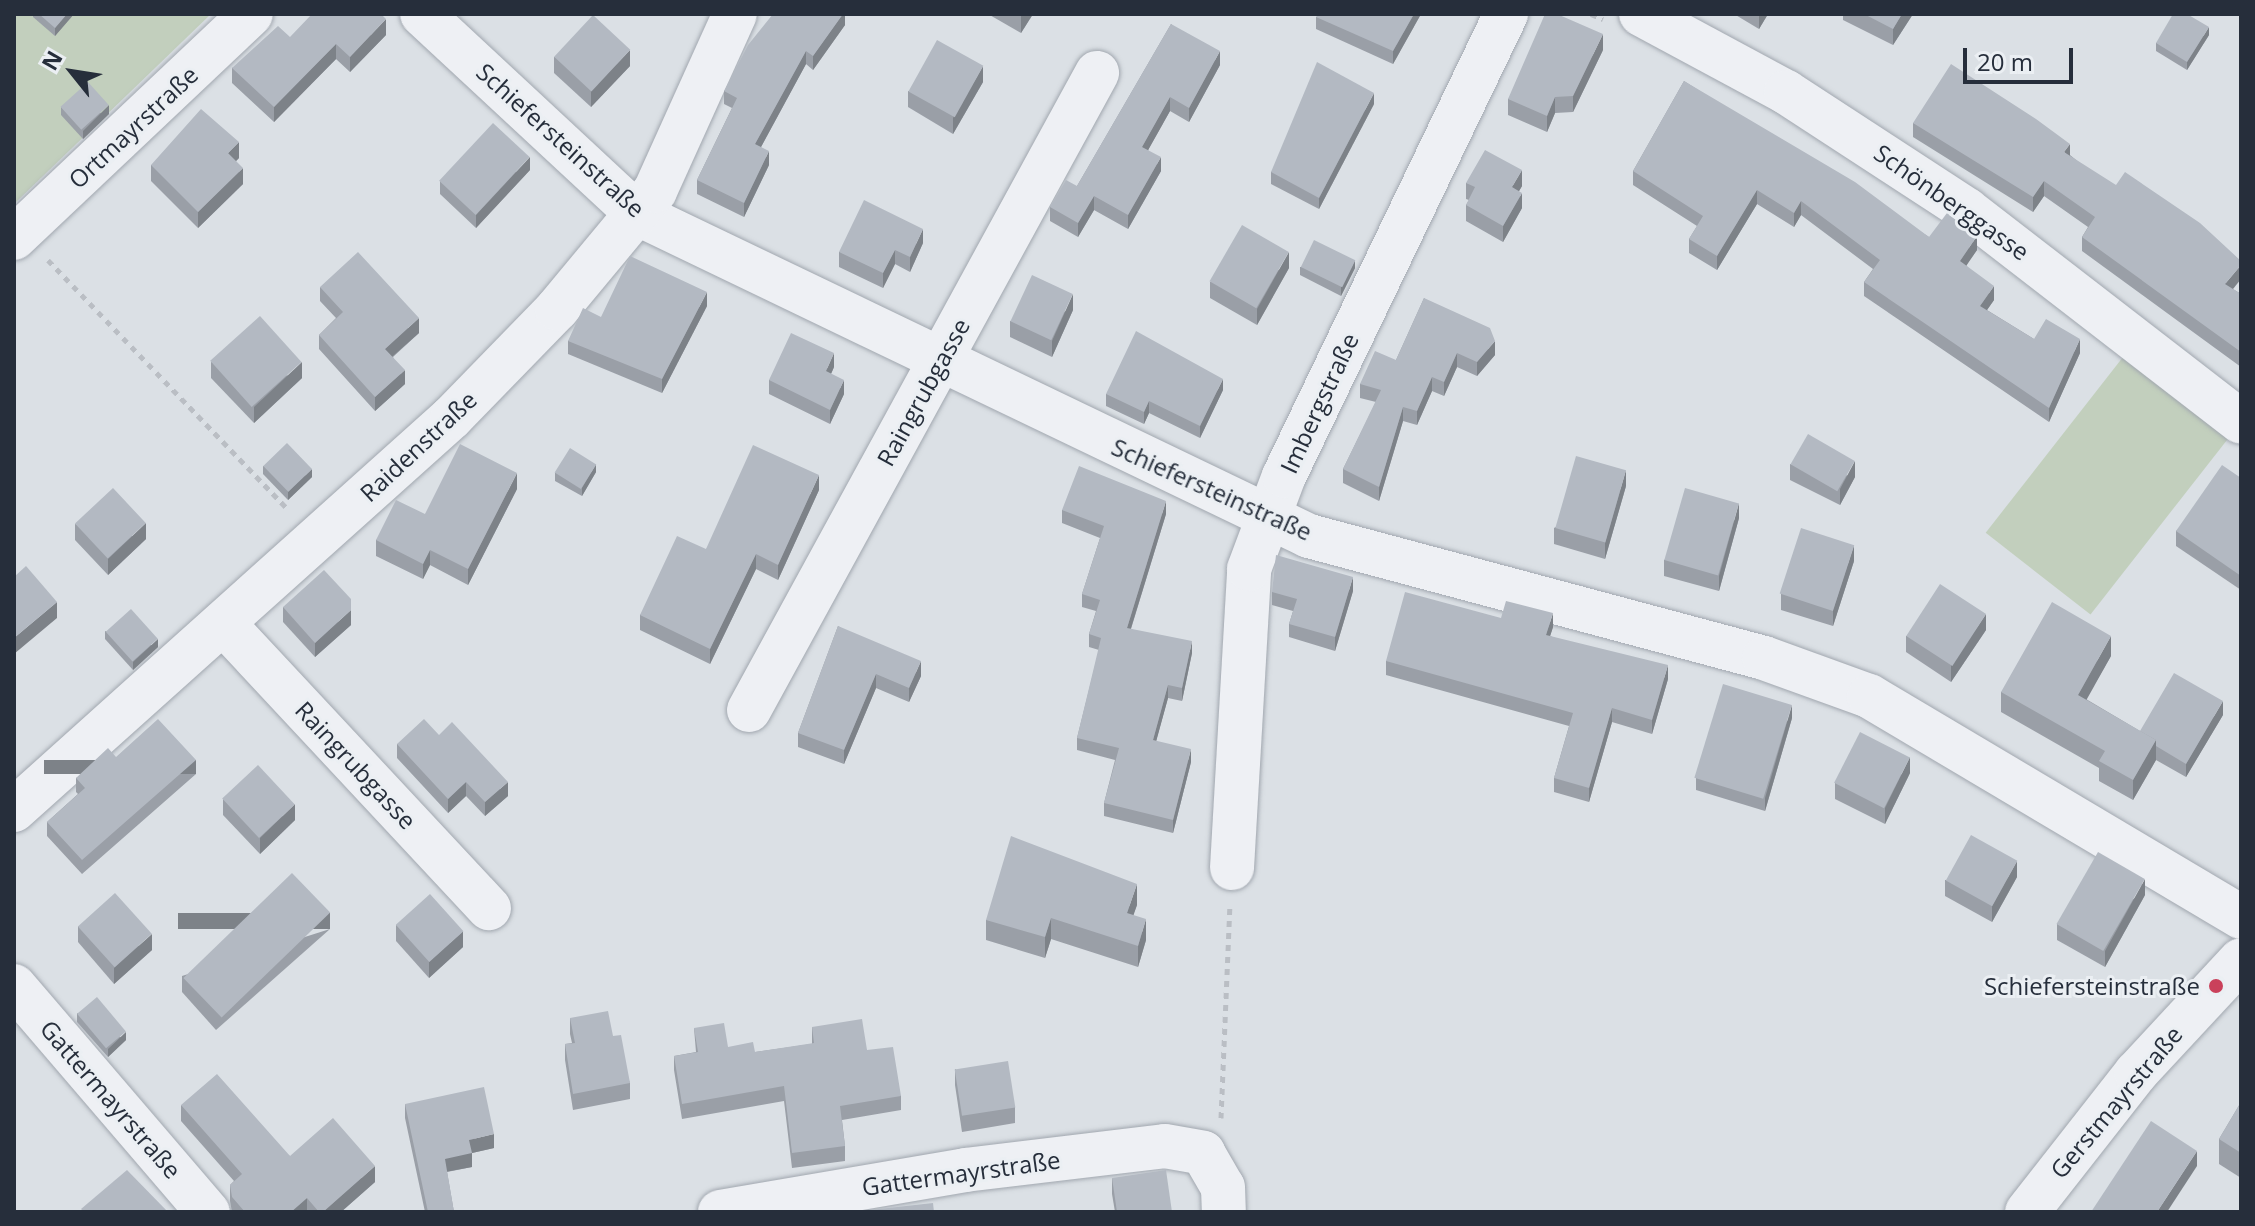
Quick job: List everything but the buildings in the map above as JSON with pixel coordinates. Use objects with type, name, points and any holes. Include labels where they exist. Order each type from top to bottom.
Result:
[{"type":"street","name":"Ortmayrstraße","points":[[18,234],[251,14]]},
{"type":"street","name":"Schiefersteinstraße","points":[[422,14],[636,213],[1309,536],[1764,658],[1869,696],[2241,917]]},
{"type":"street","name":"Raidenstraße","points":[[14,810],[452,417],[655,191],[735,14]]},
{"type":"street","name":"Imbergstraße","points":[[1232,868],[1243,605],[1268,518],[1506,14]]},
{"type":"street","name":"Schönberggasse","points":[[1641,14],[1786,92],[1967,210],[2241,422]]},
{"type":"street","name":"Raingrubgasse","points":[[749,710],[1097,73]]},
{"type":"street","name":"Raingrubgasse","points":[[223,623],[489,908]]},
{"type":"street","name":"Gerstmayrstraße","points":[[2027,1212],[2136,1073],[2241,960]]},
{"type":"street","name":"Gattermayrstraße","points":[[14,986],[208,1212]]},
{"type":"street","name":"Gattermayrstraße","points":[[720,1212],[1008,1165],[1165,1146],[1203,1153]]},
{"type":"street","points":[[1203,1153],[1223,1187],[1224,1212]]},
{"type":"path","points":[[18,234],[316,539]]},
{"type":"path","points":[[1203,1153],[1224,1114],[1232,868]]},
{"type":"green space","points":[[14,14],[211,14],[14,204]]},
{"type":"green space","points":[[2123,357],[2228,439],[2091,615],[1986,533]]},
{"type":"place","name":"Schiefersteinstraße","points":[[2216,986]]}]
